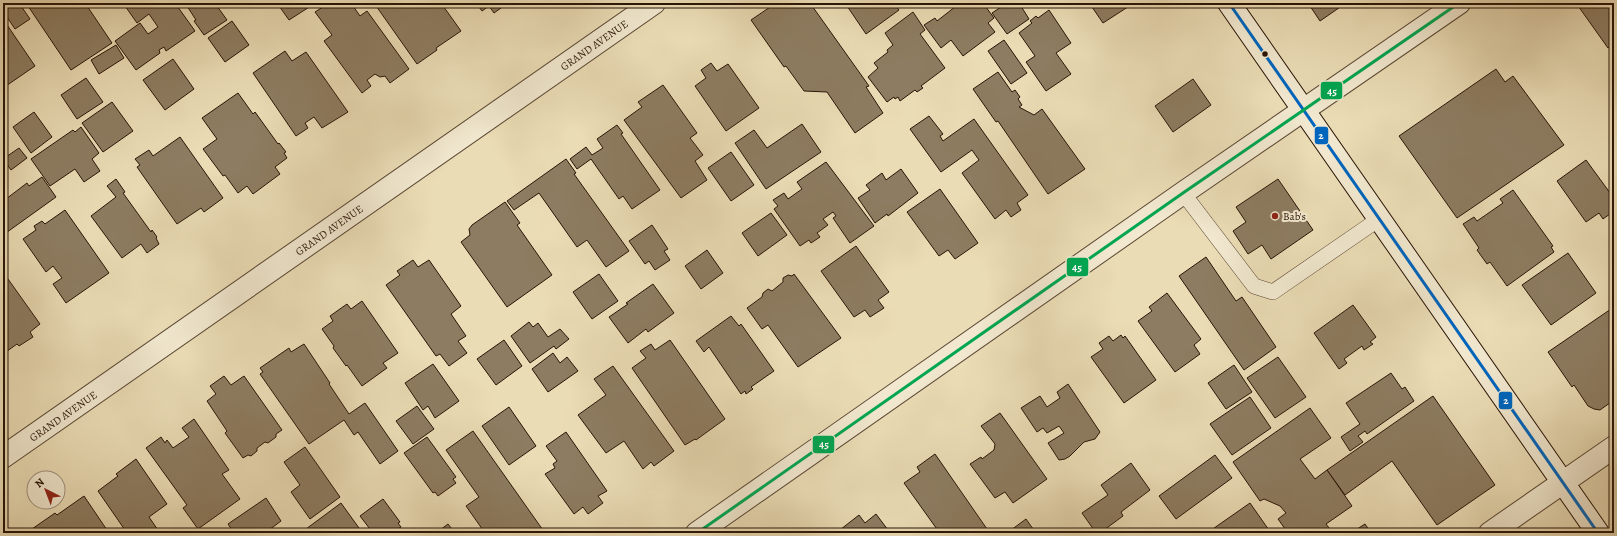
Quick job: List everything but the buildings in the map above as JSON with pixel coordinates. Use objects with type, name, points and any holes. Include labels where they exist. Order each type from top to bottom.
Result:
[{"type":"street","name":"GRAND AVENUE","points":[[3,457],[654,3]]},
{"type":"street","points":[[1229,3],[1598,533]]},
{"type":"street","points":[[697,533],[1183,193],[1459,3]]},
{"type":"street","points":[[1490,533],[1614,447]]},
{"type":"lane","points":[[1183,193],[1254,286],[1273,292],[1379,219]]},
{"type":"transit line","name":"2","points":[[1229,3],[1598,533]]},
{"type":"transit line","name":"45","points":[[697,533],[1183,193],[1459,3]]},
{"type":"place","name":"Bab's","points":[[1275,216]]}]
